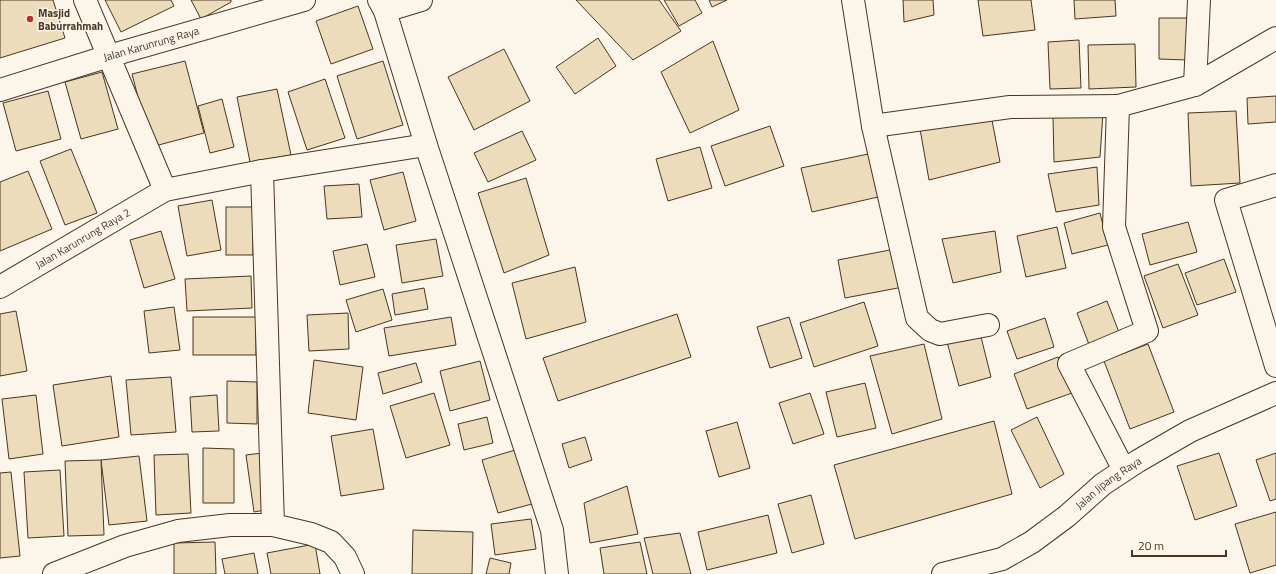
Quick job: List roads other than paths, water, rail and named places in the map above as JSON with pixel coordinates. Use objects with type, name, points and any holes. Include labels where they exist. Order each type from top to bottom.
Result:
[{"type":"street","points":[[85,0],[165,190]]},
{"type":"street","name":"Jalan Karunrung Raya","points":[[0,90],[109,56],[304,0]]},
{"type":"street","points":[[421,0],[382,5],[426,145],[552,530],[557,574]]},
{"type":"street","points":[[853,0],[873,126],[917,318],[930,330],[940,334],[988,325]]},
{"type":"street","points":[[1196,85],[1199,0]]},
{"type":"street","points":[[873,126],[1010,107],[1118,106],[1196,85],[1276,38]]},
{"type":"street","points":[[1118,106],[1114,227],[1147,331],[1069,364],[1124,470]]},
{"type":"street","name":"Jalan Karunrung Raya 2","points":[[0,287],[165,190],[262,171],[426,145]]},
{"type":"street","points":[[262,171],[273,525]]},
{"type":"street","points":[[1276,185],[1226,200],[1276,366]]},
{"type":"street","name":"Jalan Jipang Raya","points":[[943,574],[1002,559],[1032,542],[1067,516],[1103,484],[1124,470],[1190,431],[1276,393]]},
{"type":"street","points":[[54,574],[125,546],[178,531],[230,525],[273,525],[311,534],[331,542],[345,557],[353,574]]},
{"type":"place","name":"Masjid Baburrahmah","points":[[30,19]]}]
